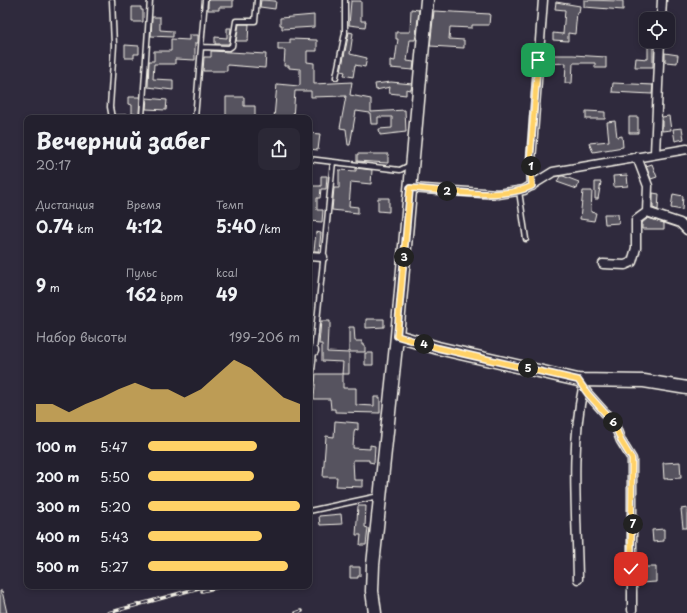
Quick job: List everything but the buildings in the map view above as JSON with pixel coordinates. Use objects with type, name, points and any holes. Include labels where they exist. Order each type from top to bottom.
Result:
[{"type":"street","points":[[375,613],[372,591],[380,496],[397,336],[427,0]]},
{"type":"street","points":[[532,186],[530,161],[543,0]]},
{"type":"street","points":[[661,12],[662,0]]},
{"type":"street","points":[[655,153],[660,48]]},
{"type":"street","points":[[410,188],[498,194],[519,191],[532,186],[553,172],[655,153],[687,149]]},
{"type":"street","points":[[638,157],[648,186],[647,212]]},
{"type":"street","points":[[647,212],[680,223],[687,230]]},
{"type":"street","points":[[603,264],[625,265],[632,262],[636,248],[636,220],[647,212]]},
{"type":"street","points":[[312,256],[323,257]]},
{"type":"street","points":[[397,336],[438,348],[580,384],[644,381],[686,390]]},
{"type":"street","points":[[578,579],[576,463],[580,384]]},
{"type":"street","points":[[580,384],[614,423],[621,441],[632,459],[632,610]]},
{"type":"lane","points":[[111,115],[110,107],[114,45],[112,0]]},
{"type":"lane","points":[[142,115],[150,0]]},
{"type":"lane","points":[[195,115],[205,0]]},
{"type":"lane","points":[[201,47],[229,48],[232,46],[236,21],[255,21],[257,0]]},
{"type":"lane","points":[[336,77],[345,33],[345,0]]},
{"type":"lane","points":[[312,159],[400,170],[412,164]]},
{"type":"lane","points":[[312,342],[323,257],[332,162]]},
{"type":"lane","points":[[519,191],[526,239]]},
{"type":"lane","points":[[312,510],[380,496]]},
{"type":"railway","points":[[108,613],[195,589]]},
{"type":"railway","points":[[202,591],[210,589]]},
{"type":"railway","points":[[296,613],[302,611]]},
{"type":"route","points":[[538,60],[530,161],[532,186],[524,190],[498,194],[410,188],[397,336],[438,348],[578,380],[588,394],[614,423],[621,441],[632,459],[633,554],[631,569]]}]
